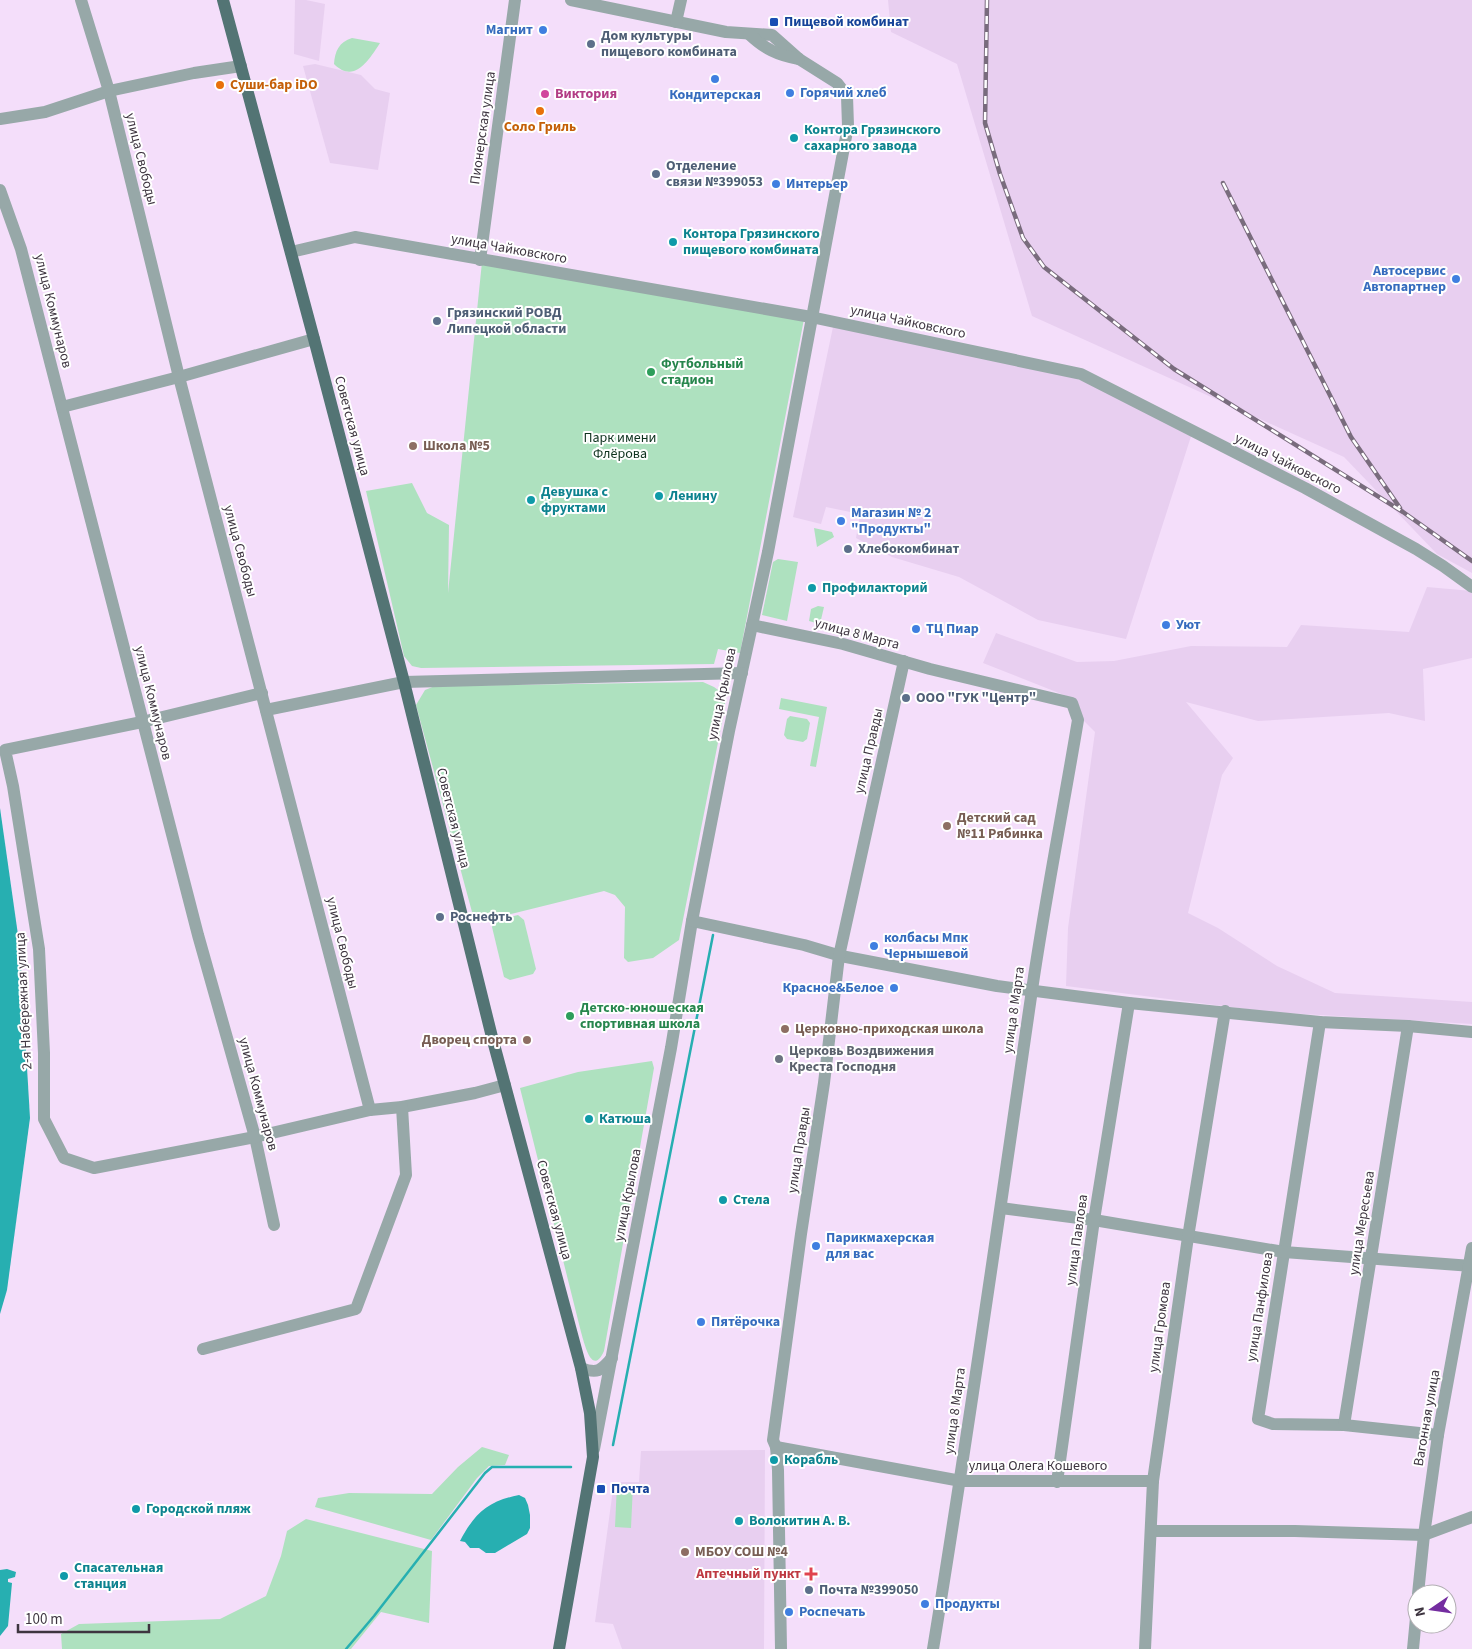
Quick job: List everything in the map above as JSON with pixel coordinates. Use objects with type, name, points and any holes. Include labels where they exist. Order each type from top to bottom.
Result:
[{"type":"main road","name":"Советская улица","points":[[223,0],[404,682],[505,1085],[581,1368],[590,1413],[593,1456],[559,1649]]},
{"type":"street","name":"улица Свободы","points":[[81,0],[109,91],[179,377],[370,1110]]},
{"type":"street","name":"Пионерская улица","points":[[480,260],[515,0]]},
{"type":"street","name":"улица Крылова","points":[[571,0],[726,32],[772,35],[799,59],[838,83],[847,96],[848,126],[768,552],[692,921],[671,1048],[593,1456]]},
{"type":"street","points":[[676,22],[681,0]]},
{"type":"street","points":[[0,120],[45,112],[109,91],[194,73],[241,66]]},
{"type":"street","name":"улица Коммунаров","points":[[0,190],[22,249],[142,722],[198,935],[255,1138],[274,1225]]},
{"type":"street","name":"улица Чайковского","points":[[291,252],[355,237],[811,317],[1081,374],[1305,488],[1416,549],[1472,587]]},
{"type":"street","points":[[62,407],[179,377],[314,339]]},
{"type":"street","name":"улица 8 Марта","points":[[752,625],[843,644],[904,662],[1072,703],[1078,720],[1032,991],[961,1481],[933,1649]]},
{"type":"street","name":"улица Правды","points":[[781,1649],[775,1430],[801,1234],[824,1083],[839,956],[904,662]]},
{"type":"street","points":[[266,710],[404,682],[742,673]]},
{"type":"street","points":[[142,722],[262,694]]},
{"type":"street","name":"2-я Набережная улица","points":[[142,722],[5,750],[13,786],[39,949],[44,1053],[44,1119],[64,1158],[94,1168],[255,1138]]},
{"type":"street","points":[[692,921],[804,945],[839,956],[1032,991],[1320,1022],[1408,1026],[1472,1032]]},
{"type":"street","name":"улица Павлова","points":[[1057,1482],[1094,1220],[1129,1002]]},
{"type":"street","name":"улица Громова","points":[[1145,1649],[1153,1481],[1188,1237],[1225,1011]]},
{"type":"street","name":"улица Панфилова","points":[[1320,1022],[1258,1419],[1272,1424],[1344,1425],[1438,1435]]},
{"type":"street","name":"улица Мересьева","points":[[1344,1425],[1408,1026]]},
{"type":"street","points":[[255,1138],[370,1110],[402,1106],[505,1085]]},
{"type":"street","points":[[203,1349],[356,1309],[406,1175],[402,1106]]},
{"type":"street","points":[[1001,1208],[1094,1220],[1284,1252],[1470,1266]]},
{"type":"street","name":"Вагонная улица","points":[[1419,1584],[1438,1435],[1472,1248]]},
{"type":"street","points":[[581,1368],[591,1372],[598,1371],[604,1368],[612,1358]]},
{"type":"street","name":"улица Олега Кошевого","points":[[776,1446],[961,1481],[1153,1481]]},
{"type":"street","points":[[1151,1531],[1295,1531],[1424,1535],[1472,1517]]},
{"type":"street","points":[[1413,1649],[1414,1634]]},
{"type":"shaded area","points":[[295,0],[325,4],[319,61],[294,54]]},
{"type":"shaded area","points":[[888,0],[1472,0],[1472,573],[1437,554],[1344,457],[1032,316],[957,64],[891,32]]},
{"type":"shaded area","points":[[315,64],[361,75],[375,89],[390,93],[378,170],[330,163],[303,66]]},
{"type":"shaded area","name":"Хлебокомбинат","points":[[833,327],[1060,372],[1194,427],[1126,639],[1038,620],[959,577],[892,557],[856,538],[860,514],[826,507],[821,524],[793,517]]},
{"type":"shaded area","points":[[1427,587],[1472,591],[1472,658],[1423,669],[1425,721],[1389,713],[1258,721],[1186,702],[1233,758],[1222,775],[1188,913],[1218,928],[1277,966],[1335,993],[1472,1002],[1472,1024],[1270,1012],[1066,986],[1068,928],[1095,732],[1073,710],[1074,699],[983,663],[996,633],[1077,662],[1114,661],[1191,646],[1287,647],[1301,625],[1409,632]]},
{"type":"shaded area","points":[[0,808],[20,949],[30,1118],[7,1290],[0,1314]]},
{"type":"shaded area","name":"МБОУ СОШ №4","points":[[765,1450],[764,1649],[622,1649],[613,1624],[595,1622],[614,1482],[639,1482],[641,1451]]},
{"type":"shaded area","points":[[519,1495],[525,1498],[528,1505],[530,1528],[527,1534],[495,1553],[486,1553],[479,1548],[470,1548],[465,1542],[460,1541],[471,1523],[483,1510],[499,1501]]},
{"type":"shaded area","points":[[7,1569],[16,1572],[15,1577],[8,1579],[8,1582],[12,1583],[8,1626],[0,1636],[0,1570]]},
{"type":"green space","points":[[352,38],[380,43],[367,62],[355,71],[349,72],[342,70],[334,64],[338,48]]},
{"type":"green space","name":"Парк имени Флёрова","points":[[482,262],[804,319],[740,653],[718,649],[714,664],[421,668],[412,666],[404,656],[366,491],[412,483],[427,513],[449,525],[448,593]]},
{"type":"green space","points":[[814,528],[832,532],[834,537],[817,547]]},
{"type":"green space","points":[[778,559],[798,562],[787,621],[762,615],[773,562]]},
{"type":"green space","points":[[818,606],[824,607],[820,624],[809,621],[811,609]]},
{"type":"green space","points":[[703,682],[725,695],[725,707],[679,940],[653,958],[628,962],[624,958],[625,907],[615,895],[604,891],[475,923],[416,705],[425,690],[435,686]]},
{"type":"green space","points":[[781,698],[827,707],[816,767],[810,766],[819,717],[779,709]]},
{"type":"green space","points":[[790,716],[807,719],[810,723],[807,739],[803,742],[787,739],[784,735],[787,719]]},
{"type":"green space","points":[[518,915],[524,920],[536,969],[533,974],[510,980],[504,977],[492,927],[495,921]]},
{"type":"green space","points":[[652,1061],[654,1068],[604,1351],[596,1361],[592,1359],[586,1350],[520,1088],[578,1072]]},
{"type":"green space","points":[[482,1447],[509,1455],[505,1465],[489,1466],[477,1478],[431,1540],[315,1507],[318,1498],[349,1493],[432,1494],[458,1467]]},
{"type":"green space","points":[[617,1484],[633,1485],[631,1528],[615,1527]]},
{"type":"green space","points":[[306,1519],[432,1551],[429,1623],[381,1612],[351,1649],[62,1649],[61,1634],[79,1624],[220,1619],[266,1596],[281,1556],[287,1531]]},
{"type":"waterway","points":[[613,1445],[713,935]]},
{"type":"waterway","points":[[346,1649],[374,1616],[485,1473],[492,1467],[571,1467]]},
{"type":"railway","points":[[987,0],[985,123],[1000,174],[1023,238],[1044,267],[1174,369],[1403,512],[1472,561]]},
{"type":"railway","points":[[1223,183],[1351,437],[1400,508]]},
{"type":"place","name":"Пищевой комбинат","points":[[774,22]]},
{"type":"place","name":"Магнит","points":[[543,30]]},
{"type":"place","name":"Дом культуры пищевого комбината","points":[[591,44]]},
{"type":"place","name":"Кондитерская","points":[[715,79]]},
{"type":"place","name":"Суши-бар iDO","points":[[220,85]]},
{"type":"place","name":"Горячий хлеб","points":[[790,93]]},
{"type":"place","name":"Виктория","points":[[545,94]]},
{"type":"place","name":"Соло Гриль","points":[[540,111]]},
{"type":"place","name":"Контора Грязинского сахарного завода","points":[[794,138]]},
{"type":"place","name":"Отделение связи №399053","points":[[656,174]]},
{"type":"place","name":"Интерьер","points":[[776,184]]},
{"type":"place","name":"Контора Грязинского пищевого комбината","points":[[673,242]]},
{"type":"place","name":"Автосервис Автопартнер","points":[[1456,279]]},
{"type":"place","name":"Грязинский РОВД Липецкой области","points":[[437,321]]},
{"type":"place","name":"Футбольный стадион","points":[[651,372]]},
{"type":"place","name":"Школа №5","points":[[413,446]]},
{"type":"place","name":"Ленину","points":[[659,496]]},
{"type":"place","name":"Девушка с фруктами","points":[[531,500]]},
{"type":"place","name":"Магазин № 2 \"Продукты\"","points":[[841,521]]},
{"type":"place","name":"Хлебокомбинат","points":[[848,549]]},
{"type":"place","name":"Профилакторий","points":[[812,588]]},
{"type":"place","name":"Уют","points":[[1166,625]]},
{"type":"place","name":"ТЦ Пиар","points":[[916,629]]},
{"type":"place","name":"ООО \"ГУК \"Центр\"","points":[[906,698]]},
{"type":"place","name":"Детский сад №11 Рябинка","points":[[947,826]]},
{"type":"place","name":"Роснефть","points":[[440,917]]},
{"type":"place","name":"колбасы Мпк Чернышевой","points":[[874,946]]},
{"type":"place","name":"Красное&Белое","points":[[894,988]]},
{"type":"place","name":"Детско-юношеская спортивная школа","points":[[570,1016]]},
{"type":"place","name":"Церковно-приходская школа","points":[[785,1029]]},
{"type":"place","name":"Дворец спорта","points":[[527,1040]]},
{"type":"place","name":"Церковь Воздвижения Креста Господня","points":[[779,1059]]},
{"type":"place","name":"Катюша","points":[[589,1119]]},
{"type":"place","name":"Стела","points":[[723,1200]]},
{"type":"place","name":"Парикмахерская для вас","points":[[816,1246]]},
{"type":"place","name":"Пятёрочка","points":[[701,1322]]},
{"type":"place","name":"Корабль","points":[[774,1460]]},
{"type":"place","name":"Почта","points":[[601,1489]]},
{"type":"place","name":"Городской пляж","points":[[136,1509]]},
{"type":"place","name":"Волокитин А. В.","points":[[739,1521]]},
{"type":"place","name":"МБОУ СОШ №4","points":[[685,1552]]},
{"type":"place","name":"Аптечный пункт","points":[[811,1574]]},
{"type":"place","name":"Спасательная станция","points":[[64,1576]]},
{"type":"place","name":"Почта №399050","points":[[809,1590]]},
{"type":"place","name":"Продукты","points":[[925,1604]]},
{"type":"place","name":"Роспечать","points":[[789,1612]]}]
